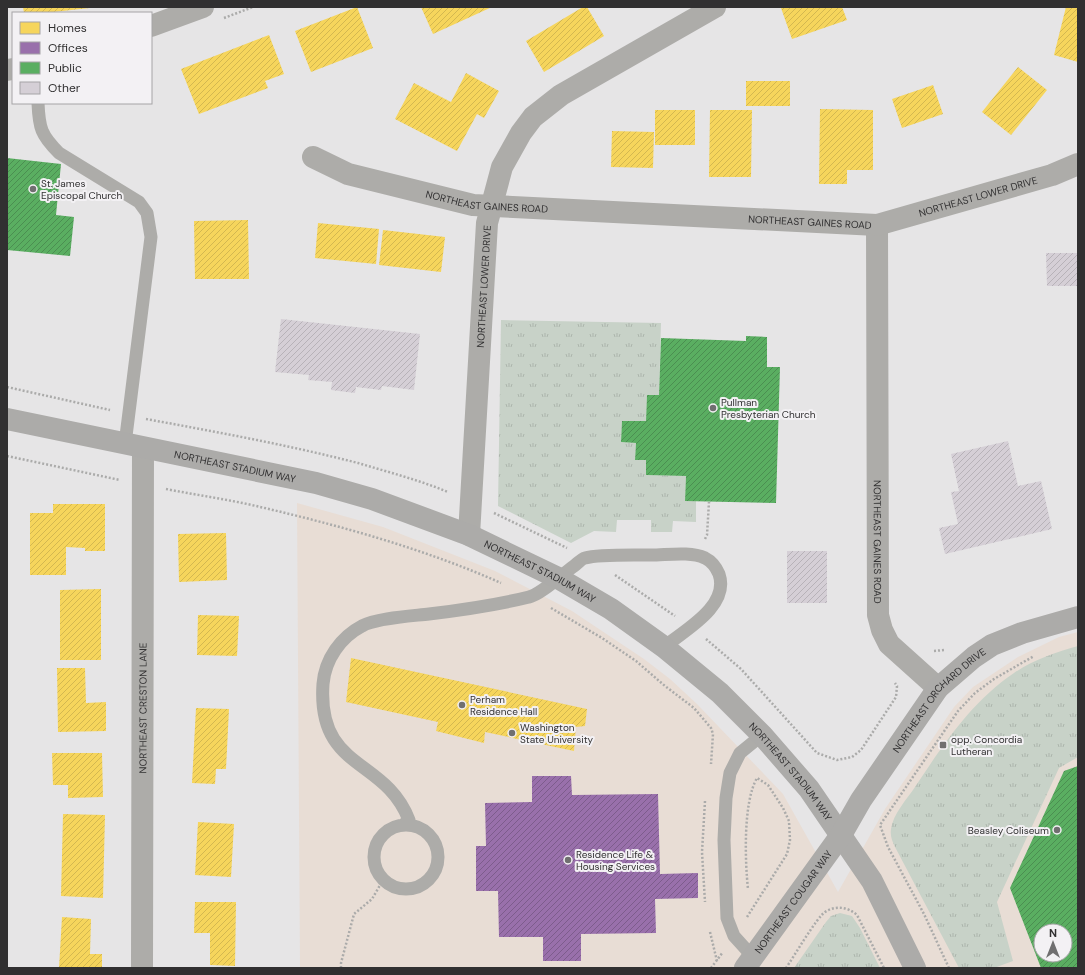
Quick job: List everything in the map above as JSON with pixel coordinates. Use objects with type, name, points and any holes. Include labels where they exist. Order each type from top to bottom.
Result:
[{"type":"main road","name":"NORTHEAST STADIUM WAY","points":[[7,419],[316,484],[372,499],[469,535],[558,578],[611,609],[664,647],[720,693],[762,734],[809,789],[872,881],[915,968]]},
{"type":"main road","name":"NORTHEAST ORCHARD DRIVE","points":[[841,835],[861,800],[938,688],[974,657],[992,645],[1022,633],[1078,617]]},
{"type":"main road","name":"NORTHEAST COUGAR WAY","points":[[749,962],[841,835]]},
{"type":"street","points":[[152,26],[203,7]]},
{"type":"street","name":"NORTHEAST LOWER DRIVE","points":[[469,535],[487,223],[502,167],[521,133],[533,117],[561,95],[715,7]]},
{"type":"street","name":"NORTHEAST GAINES ROAD","points":[[312,157],[348,174],[473,205],[877,225],[878,615],[882,630],[889,644],[938,688]]},
{"type":"street","name":"NORTHEAST LOWER DRIVE","points":[[877,225],[1052,175],[1078,164]]},
{"type":"street","name":"NORTHEAST CRESTON LANE","points":[[134,446],[143,484],[142,968]]},
{"type":"lane","points":[[38,104],[39,125],[44,137],[59,153],[139,202],[147,213],[151,237],[129,415],[134,446]]},
{"type":"lane","points":[[403,825],[409,820],[399,800],[376,777],[345,754],[328,729],[324,715],[323,682],[329,662],[336,647],[363,625],[395,618],[532,597],[585,558],[628,555],[690,555],[705,558],[716,567],[721,584],[720,593],[716,601],[701,617],[664,647]]},
{"type":"lane","points":[[749,962],[734,936],[727,918],[725,903],[724,840],[726,798],[730,773],[740,753],[762,734]]},
{"type":"lane","points":[[403,825],[420,828],[429,835],[435,844],[438,855],[437,866],[432,877],[424,884],[413,889],[402,889],[391,886],[383,880],[377,873],[373,853],[381,836],[389,829],[403,825]]},
{"type":"path","points":[[7,387],[129,415],[259,440],[337,458],[397,474],[442,489],[471,502]]},
{"type":"path","points":[[7,456],[255,505],[314,520],[392,543],[480,573],[532,597],[602,638],[636,660],[665,686],[694,708],[711,728],[713,734],[714,744],[710,768]]},
{"type":"path","points":[[928,649],[935,652],[947,650]]},
{"type":"path","points":[[949,968],[924,914],[888,848],[880,825],[958,711],[975,693],[994,679],[1036,655]]},
{"type":"path","points":[[711,968],[734,936],[787,854],[790,840],[788,821],[784,808],[768,785],[758,778],[753,786],[746,838],[748,889]]},
{"type":"path","points":[[705,796],[702,852],[706,906]]},
{"type":"path","points":[[342,968],[341,962],[354,914],[372,899],[383,880]]},
{"type":"path","points":[[786,968],[826,912],[842,907],[851,909],[857,915],[884,968]]},
{"type":"path","points":[[709,927],[716,961]]},
{"type":"shaded area","name":"Washington State University","points":[[297,503],[383,527],[495,571],[572,611],[644,659],[670,679],[697,704],[783,794],[838,892],[885,809],[954,707],[973,687],[1018,657],[1059,637],[1078,632],[1078,968],[300,968]]},
{"type":"green space","points":[[501,320],[661,323],[659,395],[647,395],[646,421],[622,421],[621,442],[636,443],[635,459],[646,460],[646,475],[686,476],[685,501],[696,501],[696,522],[673,521],[672,532],[651,532],[651,520],[617,520],[616,532],[594,531],[571,543],[498,506]]},
{"type":"green space","points":[[1078,646],[1078,757],[1059,768],[997,902],[1013,961],[994,968],[959,968],[894,845],[891,834],[892,823],[901,807],[947,740],[984,697],[1014,673],[1029,664]]},
{"type":"green space","points":[[840,913],[852,916],[860,928],[880,968],[794,968],[831,916]]},
{"type":"building: Homes","points":[[23,7],[90,7],[53,12],[24,12]]},
{"type":"building: Homes","points":[[357,7],[373,48],[311,72],[295,31]]},
{"type":"building: Homes","points":[[421,7],[492,7],[433,34]]},
{"type":"building: Homes","points":[[583,7],[587,7],[604,36],[544,72],[526,41]]},
{"type":"building: Homes","points":[[842,7],[847,20],[792,39],[781,8]]},
{"type":"building: Homes","points":[[1066,7],[1078,7],[1078,62],[1054,55]]},
{"type":"building: Homes","points":[[269,35],[284,74],[265,81],[268,88],[199,114],[181,69]]},
{"type":"building: Homes","points":[[1018,67],[1047,90],[1011,135],[982,112]]},
{"type":"building: Homes","points":[[466,73],[499,91],[484,118],[477,114],[457,151],[395,119],[414,83],[451,102]]},
{"type":"building: Homes","points":[[746,81],[790,81],[790,106],[746,106]]},
{"type":"building: Homes","points":[[933,85],[943,114],[902,128],[892,99]]},
{"type":"building: Homes","points":[[820,109],[873,110],[873,170],[847,170],[847,184],[819,184]]},
{"type":"building: Homes","points":[[655,110],[695,110],[695,145],[655,145]]},
{"type":"building: Homes","points":[[710,110],[752,110],[751,177],[709,177]]},
{"type":"building: Homes","points":[[612,131],[654,132],[653,168],[611,167]]},
{"type":"building: Homes","points":[[248,220],[249,279],[195,279],[194,221]]},
{"type":"building: Homes","points":[[318,223],[379,229],[376,264],[315,258]]},
{"type":"building: Homes","points":[[383,230],[445,237],[441,272],[379,265]]},
{"type":"building: Homes","points":[[53,504],[105,504],[105,551],[85,551],[85,548],[66,547],[66,575],[30,575],[30,513],[53,513]]},
{"type":"building: Homes","points":[[226,533],[227,580],[179,582],[178,534]]},
{"type":"building: Homes","points":[[101,589],[101,660],[60,660],[60,590]]},
{"type":"building: Homes","points":[[198,615],[239,616],[237,656],[197,655]]},
{"type":"building: Homes","name":"Perham Residence Hall","points":[[351,658],[587,709],[585,726],[576,727],[574,751],[485,732],[484,743],[436,731],[438,722],[346,702]]},
{"type":"building: Homes","points":[[57,668],[85,668],[86,703],[106,702],[106,731],[58,732]]},
{"type":"building: Homes","points":[[196,708],[229,709],[226,769],[216,769],[215,784],[192,783]]},
{"type":"building: Homes","points":[[52,753],[102,753],[103,797],[68,798],[68,785],[53,785]]},
{"type":"building: Homes","points":[[63,814],[105,815],[103,898],[61,896]]},
{"type":"building: Homes","points":[[198,822],[234,824],[231,877],[195,875]]},
{"type":"building: Homes","points":[[195,902],[236,902],[235,966],[210,965],[210,933],[194,933]]},
{"type":"building: Homes","points":[[62,917],[91,919],[90,954],[102,954],[102,968],[59,968]]},
{"type":"building: Offices","name":"Residence Life & Housing Services","points":[[532,776],[571,776],[572,795],[658,794],[660,874],[698,873],[698,898],[655,899],[656,933],[581,934],[581,961],[543,961],[543,937],[499,937],[498,891],[476,891],[476,846],[486,846],[485,803],[532,802]]},
{"type":"building: Public","name":"St. James Episcopal Church","points":[[7,158],[61,164],[56,215],[74,217],[70,256],[7,250]]},
{"type":"building: Public","name":"Pullman Presbyterian Church","points":[[746,336],[767,337],[767,367],[780,367],[776,503],[685,501],[686,476],[646,475],[646,460],[635,460],[636,443],[621,442],[622,421],[646,421],[647,395],[659,395],[661,338],[746,341]]},
{"type":"building: Public","name":"Beasley Coliseum","points":[[1078,766],[1078,968],[1041,968],[1039,963],[1073,963],[1073,923],[1033,923],[1033,947],[1010,888],[1064,771]]},
{"type":"building: Other","points":[[1046,253],[1078,253],[1078,286],[1047,286]]},
{"type":"building: Other","points":[[281,319],[420,334],[414,390],[382,386],[381,390],[356,387],[355,393],[331,390],[332,382],[308,380],[309,375],[275,372]]},
{"type":"building: Other","points":[[1008,441],[1018,486],[1041,481],[1052,529],[945,554],[939,528],[958,524],[951,492],[959,491],[951,454]]},
{"type":"building: Other","points":[[787,551],[827,551],[827,603],[787,603]]},
{"type":"place","name":"St. James Episcopal Church","points":[[33,189]]},
{"type":"place","name":"Pullman Presbyterian Church","points":[[713,408]]},
{"type":"place","name":"Perham Residence Hall","points":[[462,705]]},
{"type":"place","name":"Washington State University","points":[[512,733]]},
{"type":"place","name":"opp. Concordia Lutheran","points":[[943,745]]},
{"type":"place","name":"Beasley Coliseum","points":[[1057,830]]},
{"type":"place","name":"Residence Life & Housing Services","points":[[568,860]]}]
